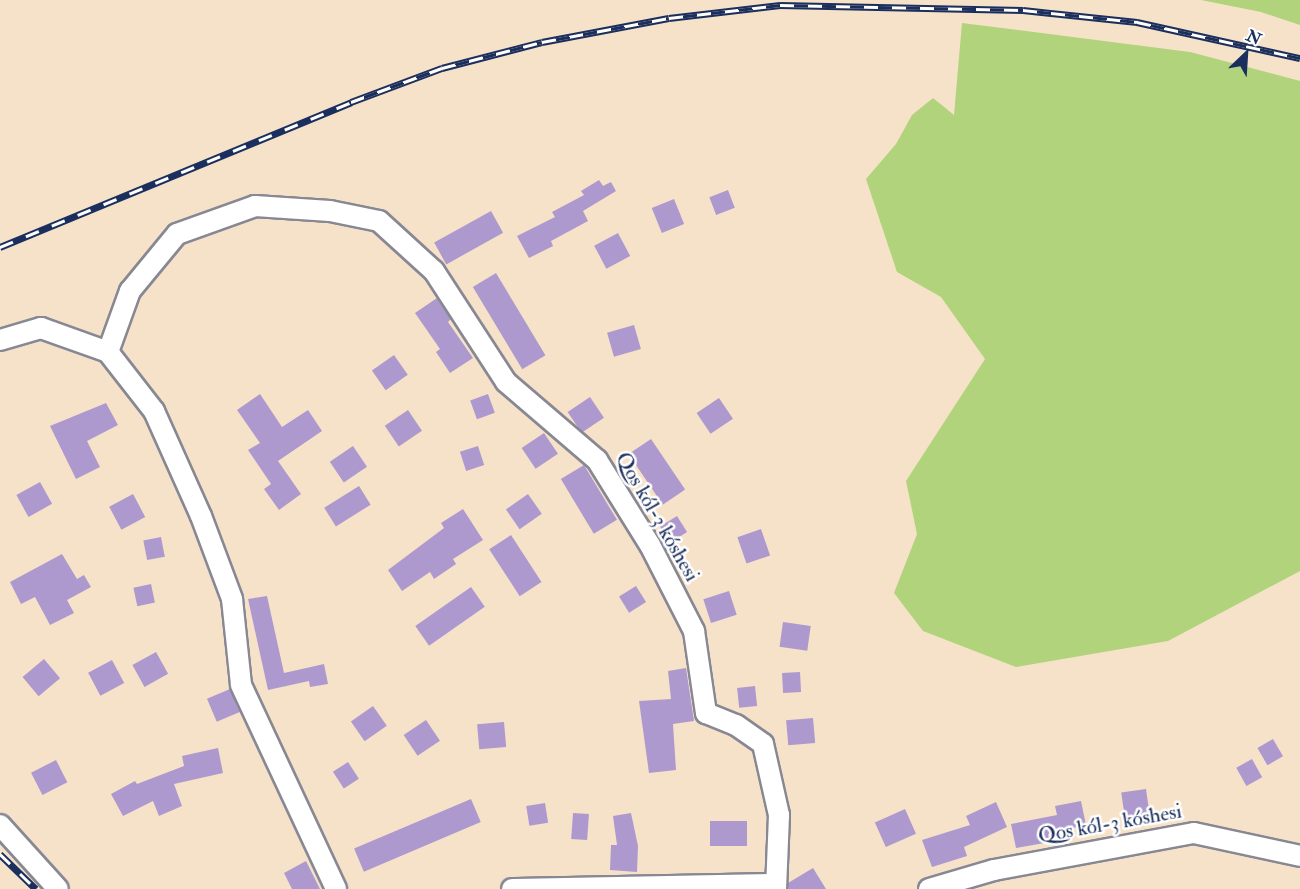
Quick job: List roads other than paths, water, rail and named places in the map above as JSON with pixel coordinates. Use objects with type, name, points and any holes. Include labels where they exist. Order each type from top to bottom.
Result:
[{"type":"street","name":"Qos kól-3 kóshesi","points":[[108,352],[130,291],[177,234],[255,206],[330,211],[379,221],[434,271],[506,382],[597,460],[650,544],[694,631],[706,713],[736,725],[763,744],[779,815],[775,886],[512,889]]},
{"type":"street","points":[[0,340],[41,328],[108,352],[154,411],[201,516],[232,599],[241,685],[336,889]]},
{"type":"street","points":[[0,825],[58,889]]},
{"type":"street","name":"Qos kól-3 kóshesi","points":[[929,889],[994,870],[1194,833],[1300,856]]},
{"type":"railway","points":[[0,247],[351,102],[442,68],[542,42],[669,18],[780,5],[1023,10],[1137,22],[1300,58]]},
{"type":"railway","points":[[0,854],[36,889]]}]
